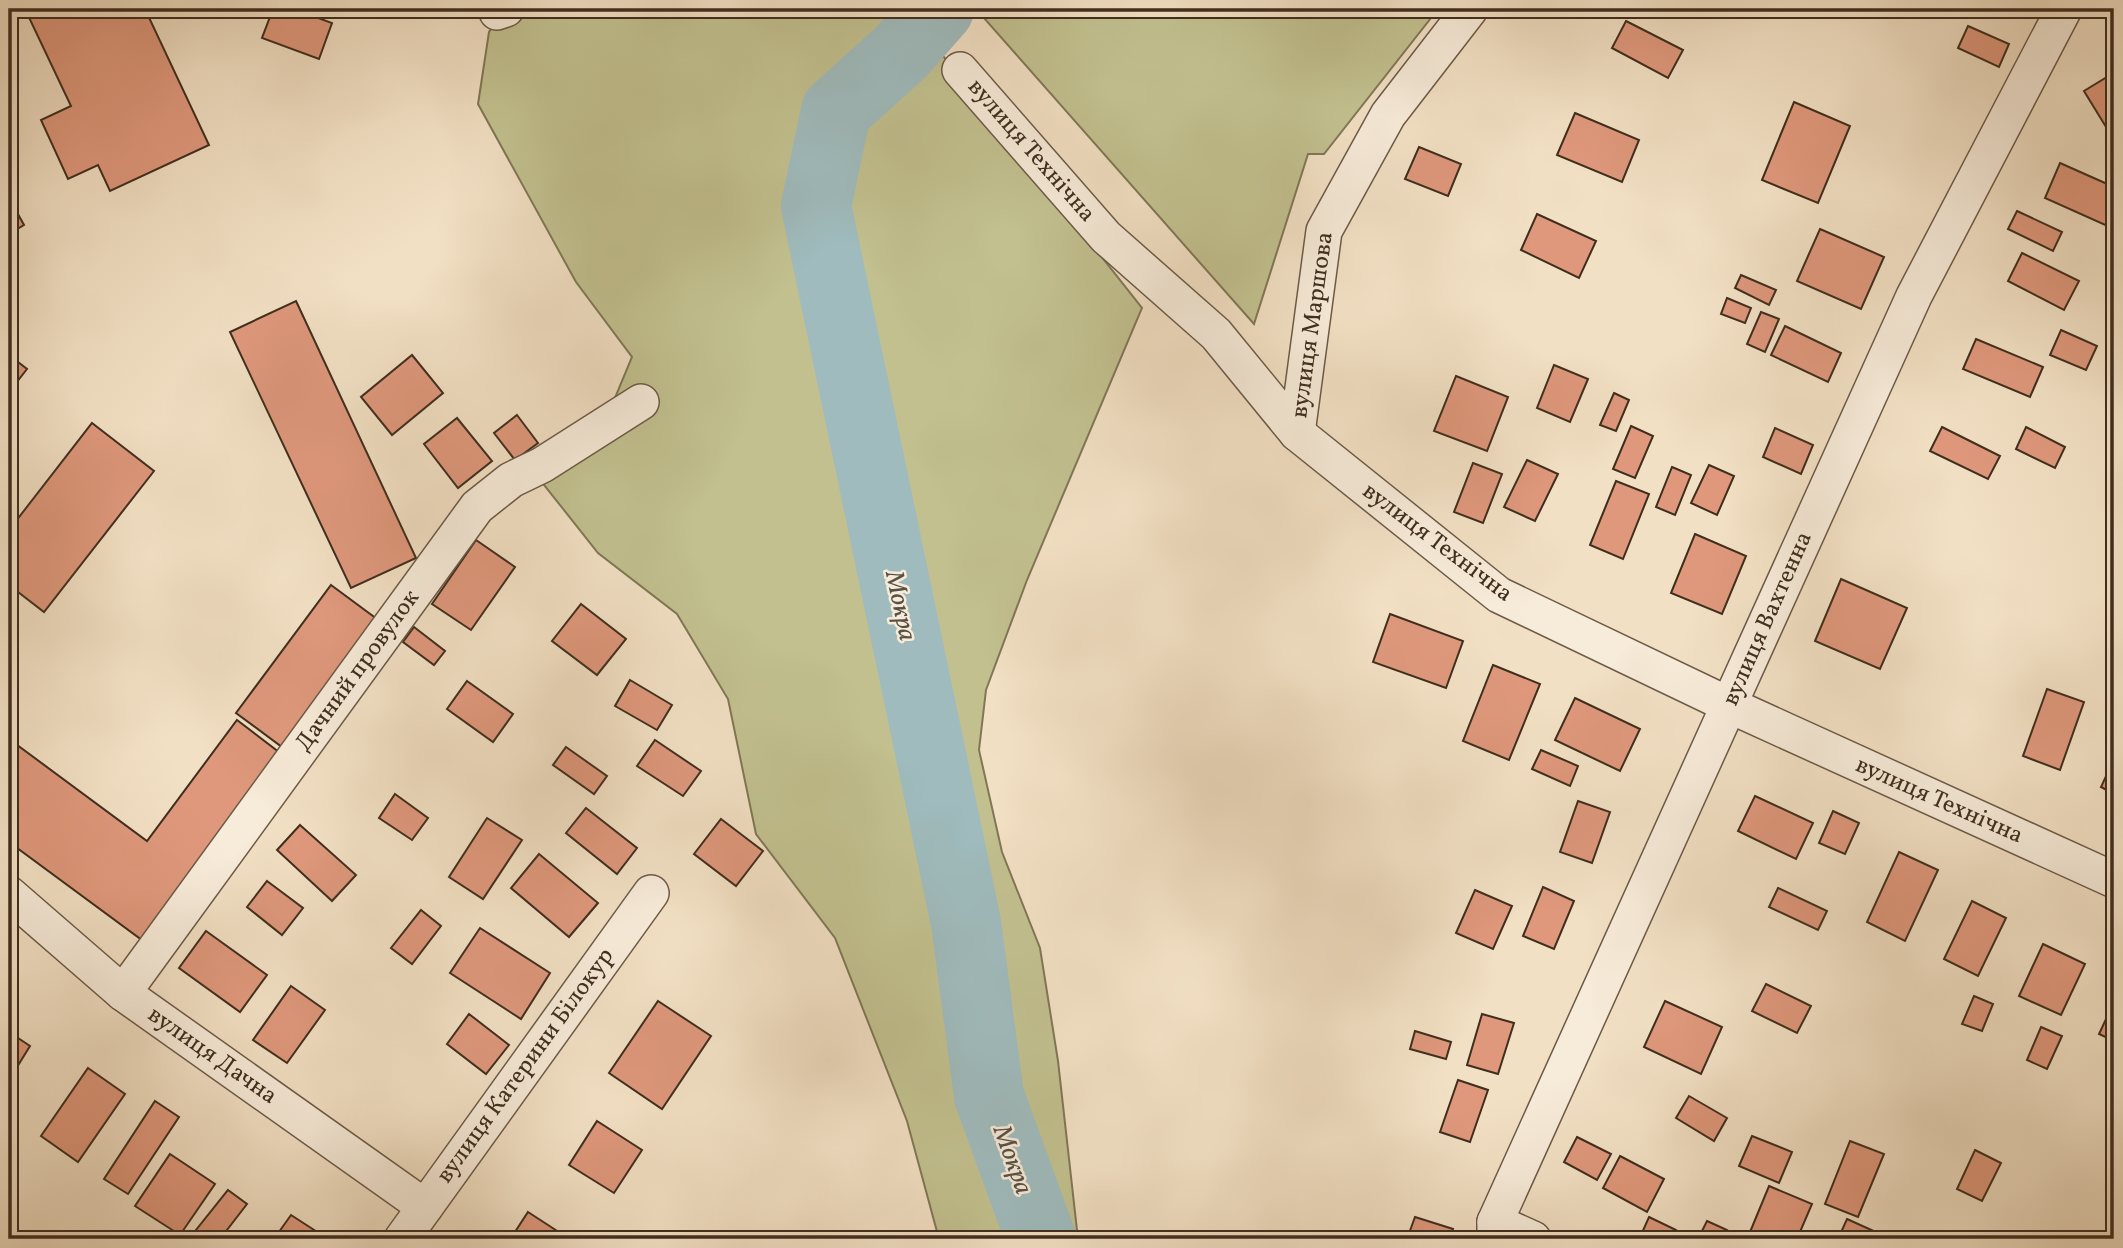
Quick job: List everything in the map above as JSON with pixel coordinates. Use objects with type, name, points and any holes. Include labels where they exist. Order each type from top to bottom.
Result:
[{"type":"street","name":"вулиця Маршова","points":[[1297,433],[1324,230],[1388,115],[1470,9]]},
{"type":"street","name":"вулиця Вахтенна","points":[[1495,1231],[1914,296],[2064,9]]},
{"type":"street","name":"вулиця Технічна","points":[[960,70],[1106,237],[1216,334],[1297,433],[1499,596],[1729,705],[2114,880]]},
{"type":"street","name":"Дачний провулок","points":[[123,993],[477,507],[511,480],[542,466],[641,402]]},
{"type":"street","name":"вулиця Катерини Білокур","points":[[402,1239],[651,893]]},
{"type":"street","name":"вулиця Дачна","points":[[9,894],[123,993],[425,1207]]},
{"type":"street","points":[[1495,1231],[1533,1239]]},
{"type":"shaded area","points":[[505,9],[906,9],[1142,308],[1027,580],[986,690],[979,750],[1002,852],[1040,948],[1058,1061],[1078,1239],[939,1239],[907,1121],[835,938],[756,834],[728,699],[677,614],[598,553],[537,476],[610,410],[632,357],[576,282],[478,104],[489,32]]},
{"type":"shaded area","points":[[976,9],[1438,9],[1324,154],[1308,154],[1254,324]]},
{"type":"building","points":[[25,9],[145,9],[209,145],[110,191],[98,165],[68,179],[41,120],[71,106]]},
{"type":"building","points":[[273,9],[294,9],[332,23],[319,59],[262,38]]},
{"type":"building","points":[[1626,21],[1683,50],[1668,78],[1612,48]]},
{"type":"building","points":[[1968,26],[2009,44],[1999,67],[1958,48]]},
{"type":"building","points":[[2112,74],[2114,78],[2114,140],[2084,91]]},
{"type":"building","points":[[1794,102],[1850,126],[1818,203],[1762,180]]},
{"type":"building","points":[[1575,113],[1639,140],[1622,182],[1557,155]]},
{"type":"building","points":[[1419,147],[1461,164],[1448,196],[1405,179]]},
{"type":"building","points":[[2060,163],[2114,187],[2112,228],[2045,198]]},
{"type":"building","points":[[9,198],[24,225],[9,234]]},
{"type":"building","points":[[2017,211],[2062,232],[2053,251],[2008,229]]},
{"type":"building","points":[[1537,214],[1596,241],[1579,278],[1521,250]]},
{"type":"building","points":[[1820,229],[1884,257],[1861,309],[1797,281]]},
{"type":"building","points":[[2022,253],[2079,281],[2064,310],[2008,281]]},
{"type":"building","points":[[1741,275],[1776,290],[1769,305],[1735,288]]},
{"type":"building","points":[[1727,298],[1751,308],[1745,323],[1721,314]]},
{"type":"building","points":[[296,301],[416,558],[351,588],[230,332]]},
{"type":"building","points":[[1761,312],[1779,319],[1765,352],[1747,344]]},
{"type":"building","points":[[1785,326],[1841,353],[1828,382],[1771,355]]},
{"type":"building","points":[[2061,330],[2097,346],[2086,370],[2050,355]]},
{"type":"building","points":[[1976,339],[2043,367],[2030,397],[1963,369]]},
{"type":"building","points":[[9,355],[27,369],[9,392]]},
{"type":"building","points":[[412,355],[443,393],[392,435],[361,397]]},
{"type":"building","points":[[1554,365],[1588,379],[1570,422],[1537,408]]},
{"type":"building","points":[[1456,376],[1508,397],[1487,451],[1434,431]]},
{"type":"building","points":[[1614,393],[1629,400],[1616,431],[1600,425]]},
{"type":"building","points":[[517,415],[538,443],[515,460],[494,433]]},
{"type":"building","points":[[457,418],[492,461],[458,488],[424,444]]},
{"type":"building","points":[[92,423],[154,471],[44,612],[9,585],[9,530]]},
{"type":"building","points":[[1631,426],[1653,436],[1635,478],[1613,469]]},
{"type":"building","points":[[1942,427],[2000,456],[1988,479],[1930,451]]},
{"type":"building","points":[[2026,427],[2065,447],[2055,468],[2016,449]]},
{"type":"building","points":[[1775,428],[1813,445],[1801,474],[1763,457]]},
{"type":"building","points":[[1527,460],[1558,474],[1535,521],[1504,507]]},
{"type":"building","points":[[1473,463],[1502,474],[1483,523],[1454,512]]},
{"type":"building","points":[[1709,465],[1734,476],[1717,515],[1691,503]]},
{"type":"building","points":[[1672,467],[1691,475],[1675,515],[1656,507]]},
{"type":"building","points":[[1616,481],[1649,494],[1623,559],[1590,545]]},
{"type":"building","points":[[1695,534],[1746,556],[1722,614],[1671,593]]},
{"type":"building","points":[[476,540],[515,567],[471,630],[432,604]]},
{"type":"building","points":[[1841,579],[1907,608],[1880,669],[1815,641]]},
{"type":"building","points":[[331,585],[385,625],[290,753],[236,713]]},
{"type":"building","points":[[581,604],[626,639],[597,675],[552,641]]},
{"type":"building","points":[[1390,614],[1463,641],[1446,688],[1373,662]]},
{"type":"building","points":[[414,627],[445,651],[434,665],[403,642]]},
{"type":"building","points":[[1493,665],[1540,684],[1509,760],[1463,741]]},
{"type":"building","points":[[630,680],[672,705],[657,730],[615,706]]},
{"type":"building","points":[[467,681],[513,714],[493,742],[447,709]]},
{"type":"building","points":[[2047,689],[2084,702],[2060,770],[2023,756]]},
{"type":"building","points":[[1575,698],[1640,729],[1620,771],[1555,740]]},
{"type":"building","points":[[237,720],[284,756],[146,943],[9,842],[9,739],[147,841]]},
{"type":"building","points":[[655,740],[701,771],[683,796],[637,766]]},
{"type":"building","points":[[566,747],[607,776],[594,794],[553,765]]},
{"type":"building","points":[[1541,750],[1578,766],[1570,786],[1532,769]]},
{"type":"building","points":[[2114,759],[2114,794],[2101,787]]},
{"type":"building","points":[[395,794],[428,818],[412,840],[379,818]]},
{"type":"building","points":[[1755,796],[1813,823],[1796,859],[1738,831]]},
{"type":"building","points":[[1578,801],[1610,812],[1592,863],[1560,852]]},
{"type":"building","points":[[586,808],[637,848],[617,874],[566,833]]},
{"type":"building","points":[[1833,811],[1859,823],[1845,854],[1819,843]]},
{"type":"building","points":[[487,818],[522,840],[483,899],[449,877]]},
{"type":"building","points":[[721,819],[763,851],[736,886],[694,854]]},
{"type":"building","points":[[300,825],[356,875],[332,901],[277,850]]},
{"type":"building","points":[[1899,852],[1938,870],[1905,941],[1867,922]]},
{"type":"building","points":[[539,854],[598,903],[569,937],[511,888]]},
{"type":"building","points":[[267,881],[303,908],[282,935],[247,907]]},
{"type":"building","points":[[1543,887],[1574,901],[1554,949],[1523,936]]},
{"type":"building","points":[[1778,888],[1827,911],[1818,930],[1769,907]]},
{"type":"building","points":[[1475,890],[1512,906],[1493,949],[1456,933]]},
{"type":"building","points":[[1972,901],[2006,918],[1978,976],[1944,959]]},
{"type":"building","points":[[421,910],[441,926],[412,964],[391,948]]},
{"type":"building","points":[[480,928],[550,973],[521,1019],[450,973]]},
{"type":"building","points":[[206,931],[267,975],[240,1012],[179,968]]},
{"type":"building","points":[[2043,944],[2085,964],[2061,1015],[2019,996]]},
{"type":"building","points":[[1766,984],[1811,1006],[1797,1033],[1752,1011]]},
{"type":"building","points":[[291,986],[325,1010],[287,1063],[253,1040]]},
{"type":"building","points":[[1974,996],[1993,1004],[1982,1031],[1962,1024]]},
{"type":"building","points":[[658,1001],[711,1036],[662,1109],[609,1073]]},
{"type":"building","points":[[1665,1001],[1722,1027],[1701,1074],[1644,1047]]},
{"type":"building","points":[[2114,1002],[2114,1041],[2099,1034]]},
{"type":"building","points":[[469,1014],[509,1045],[486,1074],[447,1044]]},
{"type":"building","points":[[1482,1014],[1514,1023],[1498,1074],[1467,1065]]},
{"type":"building","points":[[2041,1027],[2062,1036],[2047,1069],[2027,1060]]},
{"type":"building","points":[[1415,1031],[1451,1042],[1446,1059],[1410,1049]]},
{"type":"building","points":[[9,1032],[30,1046],[9,1080]]},
{"type":"building","points":[[88,1068],[125,1094],[78,1162],[41,1136]]},
{"type":"building","points":[[1458,1080],[1488,1090],[1470,1142],[1440,1132]]},
{"type":"building","points":[[1689,1096],[1727,1118],[1714,1141],[1676,1118]]},
{"type":"building","points":[[155,1101],[179,1117],[128,1194],[104,1179]]},
{"type":"building","points":[[597,1121],[642,1150],[614,1193],[569,1165]]},
{"type":"building","points":[[1752,1136],[1792,1152],[1779,1183],[1739,1166]]},
{"type":"building","points":[[1577,1137],[1611,1154],[1597,1180],[1564,1162]]},
{"type":"building","points":[[1850,1141],[1884,1154],[1858,1217],[1825,1204]]},
{"type":"building","points":[[1975,1150],[2001,1163],[1982,1201],[1957,1189]]},
{"type":"building","points":[[170,1154],[215,1184],[180,1235],[135,1206]]},
{"type":"building","points":[[1620,1156],[1664,1179],[1647,1212],[1603,1188]]},
{"type":"building","points":[[1769,1186],[1812,1204],[1797,1239],[1767,1239],[1750,1232]]},
{"type":"building","points":[[228,1190],[247,1204],[220,1239],[198,1239],[192,1235]]},
{"type":"building","points":[[528,1212],[568,1238],[519,1239],[513,1235]]},
{"type":"building","points":[[291,1215],[328,1239],[274,1239]]},
{"type":"building","points":[[1415,1217],[1453,1229],[1449,1239],[1407,1239]]},
{"type":"building","points":[[1649,1217],[1676,1230],[1672,1239],[1650,1239],[1641,1235]]},
{"type":"building","points":[[1847,1219],[1887,1237],[1838,1239]]},
{"type":"building","points":[[1707,1221],[1727,1230],[1723,1239],[1698,1239]]},
{"type":"waterway","name":"Мокра","points":[[939,9],[901,52],[836,111],[816,206],[966,923],[989,1096],[1041,1239]]}]
